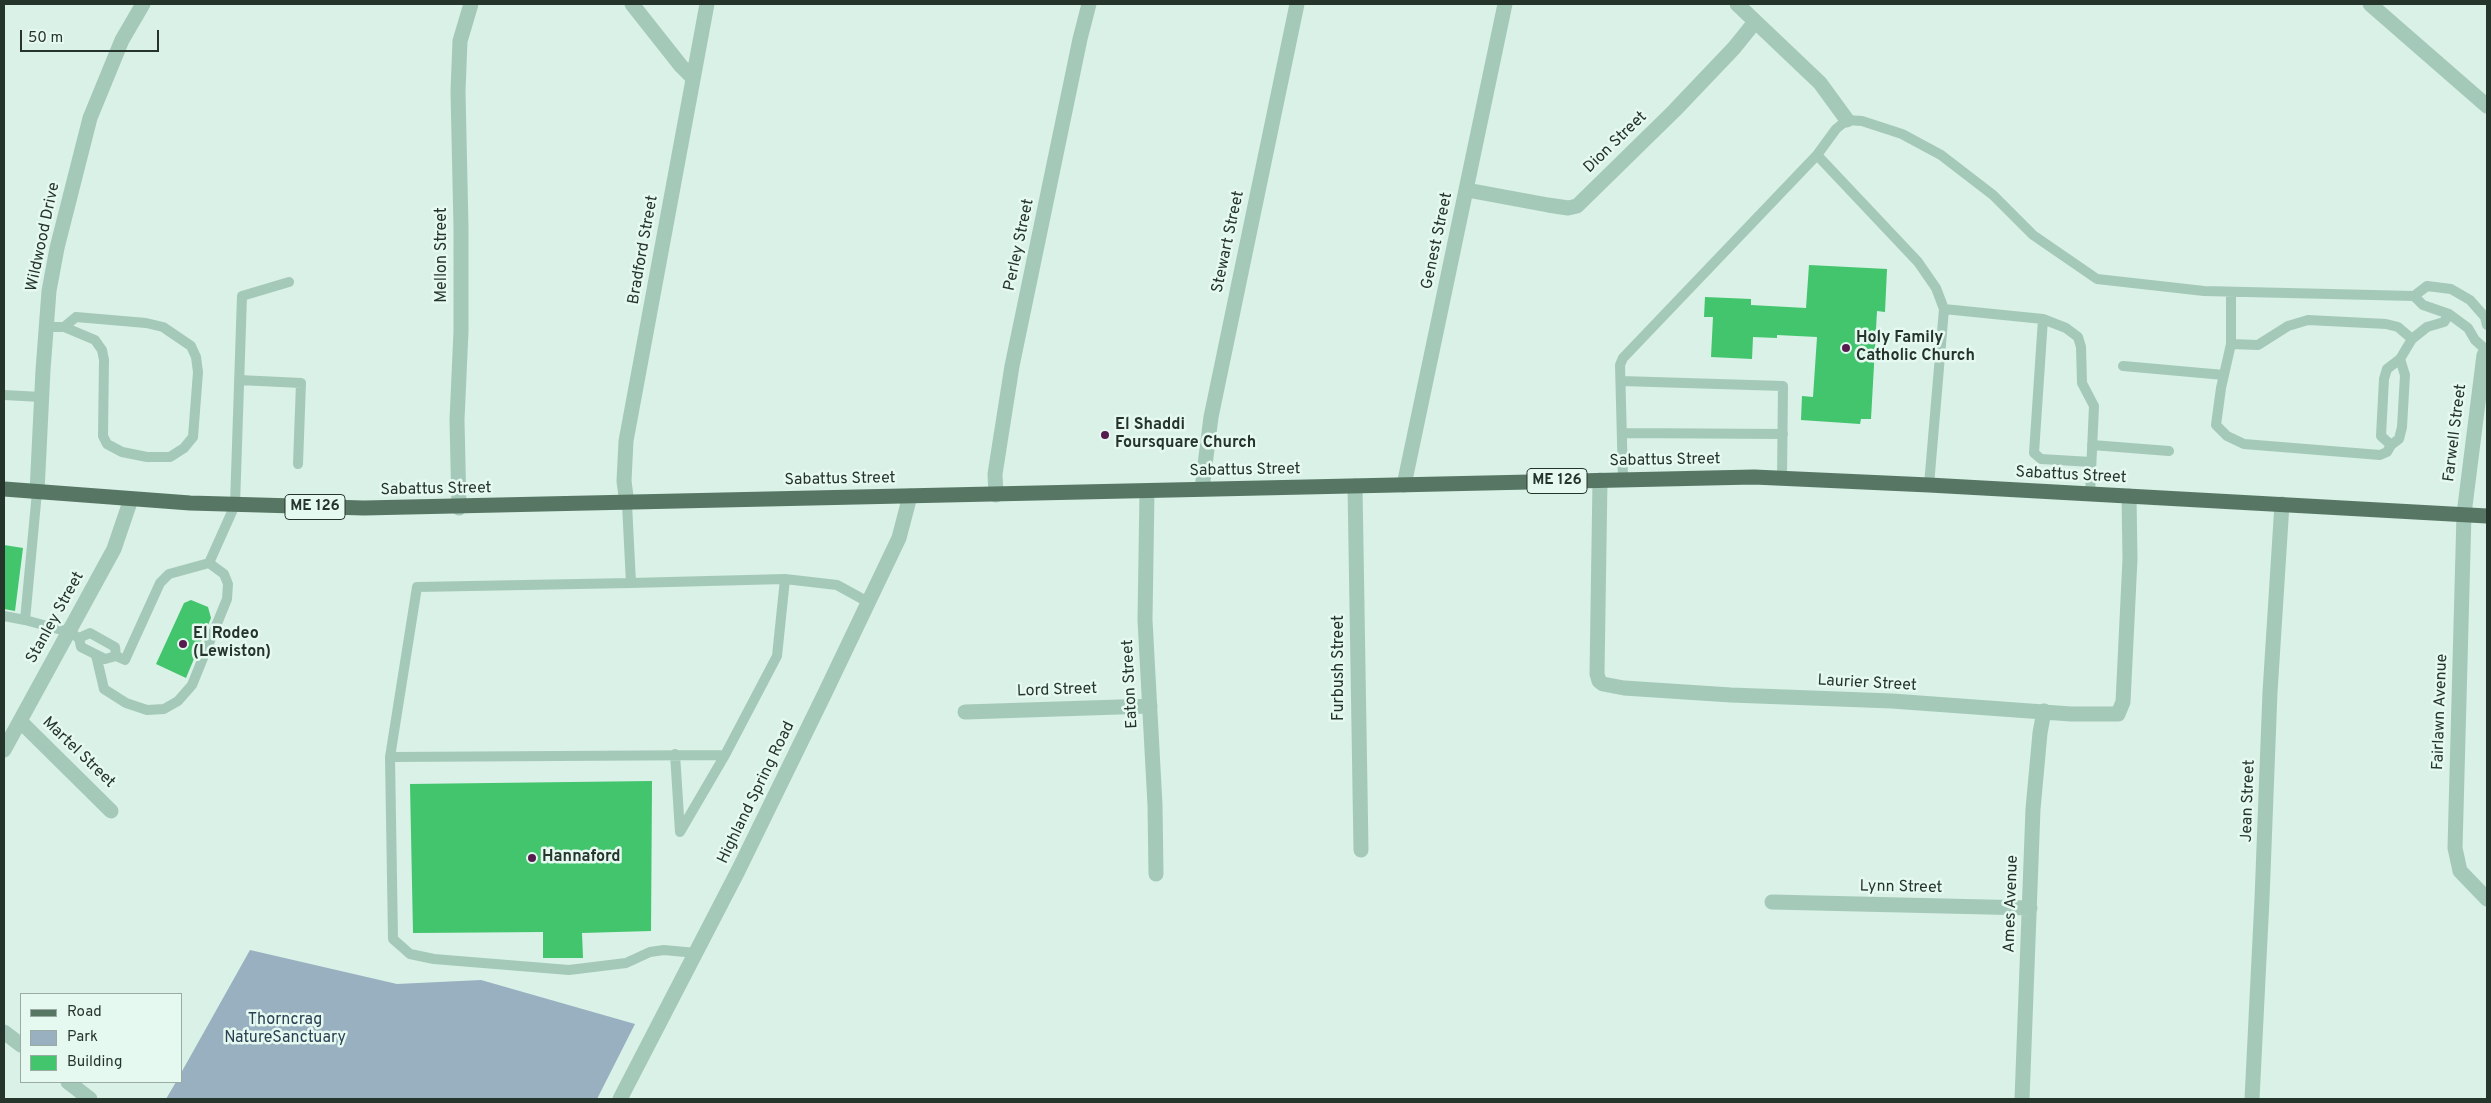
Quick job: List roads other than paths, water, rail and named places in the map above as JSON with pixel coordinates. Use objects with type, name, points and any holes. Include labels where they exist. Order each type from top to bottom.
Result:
[{"type":"main road","name":"Sabattus Street","points":[[4,489],[235,505],[459,508],[1623,479],[1782,478],[2487,516]]},
{"type":"street","name":"Wildwood Drive","points":[[37,492],[46,327],[57,248],[90,118],[122,40],[143,4]]},
{"type":"street","name":"Mellon Street","points":[[459,508],[457,420],[461,331],[461,228],[458,91],[460,41],[471,4]]},
{"type":"street","points":[[632,4],[681,66],[693,78]]},
{"type":"street","name":"Bradford Street","points":[[627,504],[624,482],[626,441],[707,4]]},
{"type":"street","name":"Perley Street","points":[[996,494],[995,474],[1012,366],[1080,39],[1089,4]]},
{"type":"street","name":"Stewart Street","points":[[1202,489],[1211,417],[1297,4]]},
{"type":"street","name":"Genest Street","points":[[1404,485],[1505,4]]},
{"type":"street","points":[[1737,4],[1820,83],[1846,120]]},
{"type":"street","points":[[2370,4],[2487,106]]},
{"type":"street","name":"Dion Street","points":[[1467,190],[1568,208],[1577,206],[1674,111],[1734,48],[1755,22]]},
{"type":"street","name":"Farwell Street","points":[[2464,514],[2486,351]]},
{"type":"street","name":"Laurier Street","points":[[1600,480],[1597,674],[1603,684],[1624,688],[1731,695],[1892,701],[2111,715],[2118,714],[2121,709],[2130,560],[2129,496]]},
{"type":"street","name":"Furbush Street","points":[[1355,486],[1360,850]]},
{"type":"street","name":"Eaton Street","points":[[1147,491],[1145,620],[1156,874]]},
{"type":"street","name":"Highland Spring Road","points":[[620,1099],[738,871],[899,538],[910,496]]},
{"type":"street","name":"Stanley Street","points":[[4,750],[74,635],[114,549],[131,498]]},
{"type":"street","name":"Jean Street","points":[[2252,1099],[2270,692],[2282,504]]},
{"type":"street","name":"Fairlawn Avenue","points":[[2464,514],[2455,848],[2460,871],[2487,899]]},
{"type":"street","name":"Lord Street","points":[[965,712],[1150,706]]},
{"type":"street","name":"Ames Avenue","points":[[2022,1099],[2033,809],[2040,733],[2044,711]]},
{"type":"street","name":"Martel Street","points":[[20,721],[111,811]]},
{"type":"street","name":"Lynn Street","points":[[1772,902],[2030,908]]},
{"type":"street","points":[[4,1032],[20,1045]]},
{"type":"street","points":[[69,1083],[90,1099]]},
{"type":"lane","points":[[1623,479],[1620,365],[1623,358],[1817,155],[1836,129],[1846,120],[1862,121],[1902,134],[1941,155],[1993,195],[2033,235],[2097,279],[2145,286],[2232,292],[2414,296],[2427,286],[2451,289],[2470,300],[2485,317],[2487,325]]},
{"type":"lane","points":[[1817,155],[1918,262],[1936,288],[1944,309],[1929,485]]},
{"type":"lane","points":[[209,563],[235,505],[242,296],[289,282]]},
{"type":"lane","points":[[2232,292],[2231,344],[2216,425],[2227,436],[2244,444],[2380,455],[2387,452],[2391,445],[2400,439],[2402,427],[2406,375],[2400,359]]},
{"type":"lane","points":[[2414,296],[2422,306],[2449,314],[2468,328],[2474,335],[2475,340],[2486,351]]},
{"type":"lane","points":[[1944,309],[2043,319],[2066,328],[2078,337],[2081,346],[2082,383],[2094,406],[2090,494]]},
{"type":"lane","points":[[2391,445],[2381,436],[2384,379],[2387,370],[2400,359],[2412,339],[2427,327],[2444,322],[2449,314]]},
{"type":"lane","points":[[46,327],[64,327],[95,340],[102,350],[104,360],[102,436],[107,444],[122,452],[147,457],[170,457],[184,448],[193,437],[198,372],[196,357],[191,346],[163,327],[146,323],[76,317],[64,327]]},
{"type":"lane","points":[[2043,319],[2034,453],[2041,459],[2091,462]]},
{"type":"lane","points":[[2231,344],[2258,344],[2288,326],[2308,320],[2386,324],[2398,327],[2412,339]]},
{"type":"lane","points":[[2123,366],[2224,374]]},
{"type":"lane","points":[[239,380],[301,383],[298,464]]},
{"type":"lane","points":[[1621,381],[1783,386],[1782,478]]},
{"type":"lane","points":[[4,395],[41,397]]},
{"type":"lane","points":[[1622,433],[1783,434]]},
{"type":"lane","points":[[2092,445],[2168,451]]},
{"type":"lane","points":[[26,620],[37,492]]},
{"type":"lane","points":[[627,504],[632,583]]},
{"type":"lane","points":[[96,654],[104,689],[126,703],[147,710],[164,708],[178,701],[192,685],[227,599],[228,584],[224,574],[209,563]]},
{"type":"lane","points":[[74,635],[81,647],[105,659],[116,656],[125,660],[160,583],[169,574],[209,563]]},
{"type":"lane","points":[[696,953],[664,950],[650,952],[626,964],[569,970],[434,959],[410,954],[393,939],[390,757],[417,587],[785,579],[837,585],[868,602]]},
{"type":"lane","points":[[675,754],[680,832],[725,754],[777,656],[785,579]]},
{"type":"lane","points":[[4,616],[26,620],[74,635],[90,633],[115,647],[116,656]]},
{"type":"lane","points":[[390,757],[725,754]]},
{"type":"place","name":"Holy Family Catholic Church","points":[[1846,348]]},
{"type":"place","name":"El Shaddi Foursquare Church","points":[[1105,435]]},
{"type":"place","name":"El Rodeo (Lewiston)","points":[[183,644]]},
{"type":"place","name":"Hannaford","points":[[532,858]]},
{"type":"park label","name":"Thorncrag NatureSanctuary","points":[[285,1030]]}]
